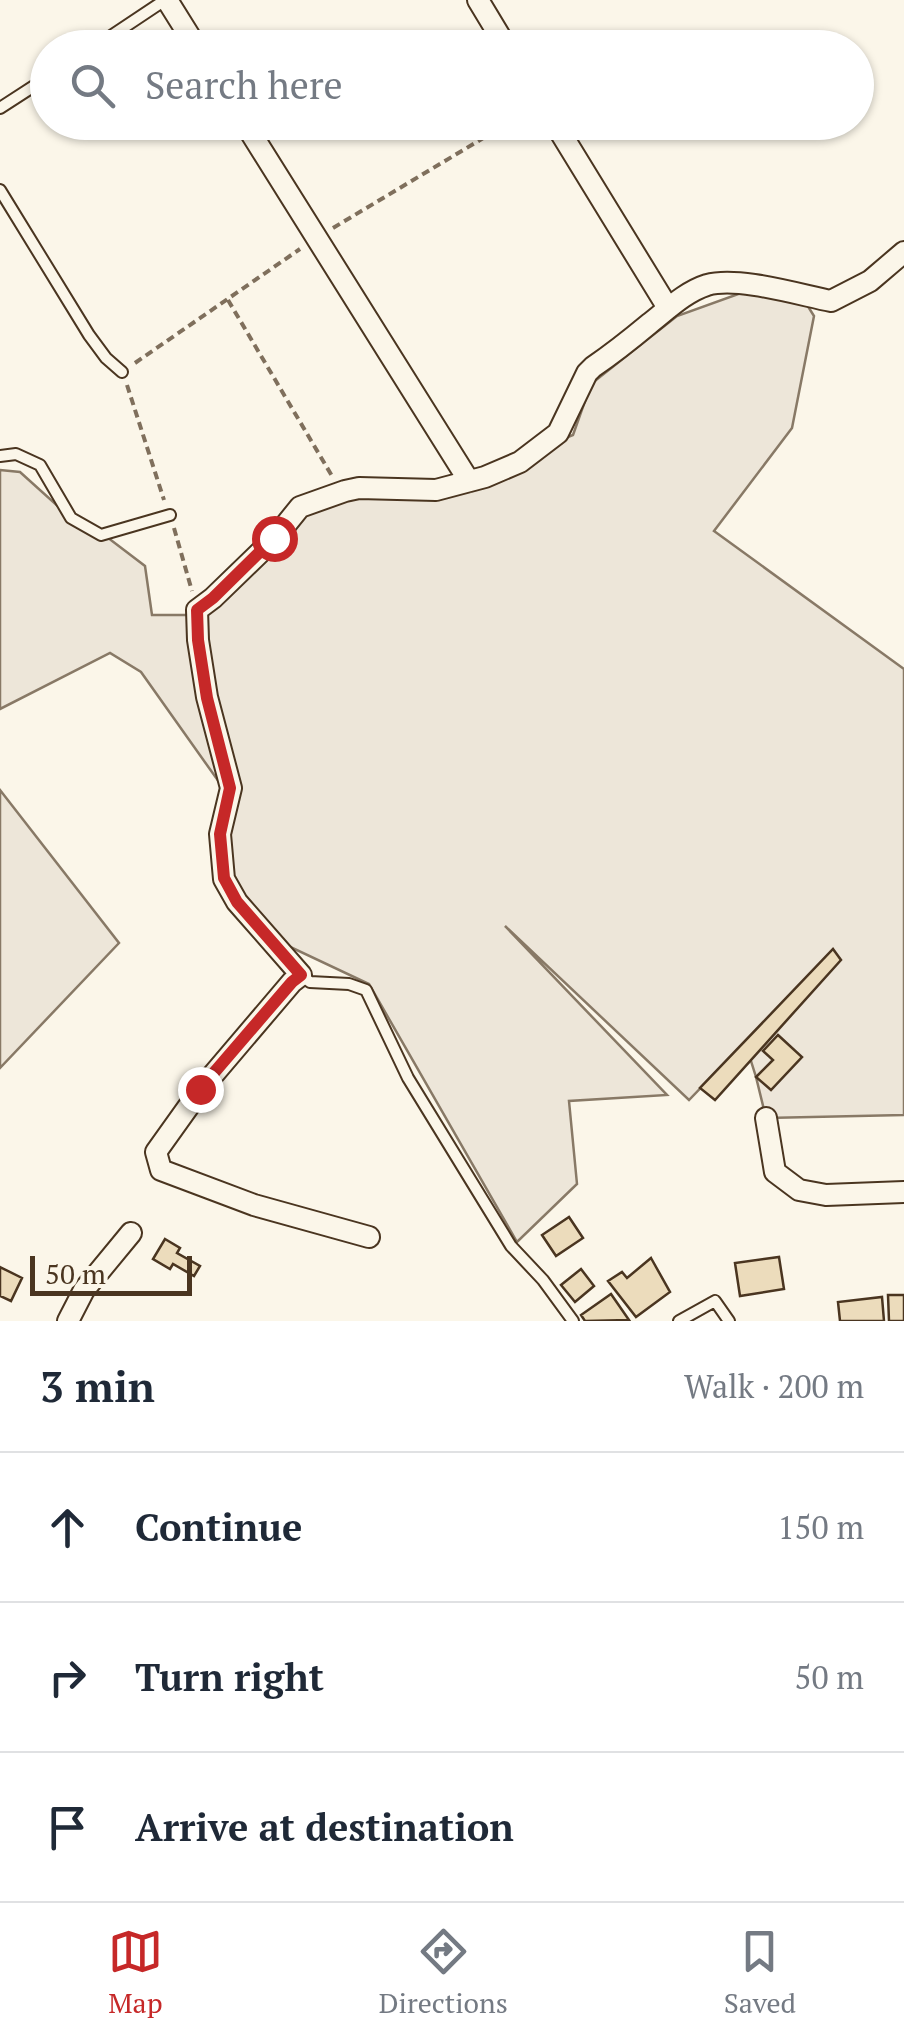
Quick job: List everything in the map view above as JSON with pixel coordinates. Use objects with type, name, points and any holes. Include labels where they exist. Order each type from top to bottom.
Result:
[{"type":"street","points":[[166,0],[185,30]]},
{"type":"street","points":[[478,0],[497,30]]},
{"type":"street","points":[[255,140],[469,481]]},
{"type":"street","points":[[565,140],[668,308]]},
{"type":"street","points":[[370,1237],[254,1205],[160,1170],[156,1152],[200,1089],[301,975],[237,902],[224,878],[220,834],[230,788],[207,698],[197,610],[274,538],[300,507],[359,488],[436,490],[520,462],[558,433],[588,374],[668,308],[709,284],[768,288],[831,302],[870,281],[904,252]]},
{"type":"street","points":[[766,1118],[775,1172],[799,1190],[826,1195],[904,1192]]},
{"type":"street","points":[[71,1320],[84,1290],[131,1233]]},
{"type":"lane","points":[[120,30],[166,0]]},
{"type":"lane","points":[[0,108],[30,89]]},
{"type":"lane","points":[[0,190],[98,347],[122,372]]},
{"type":"lane","points":[[0,456],[16,454],[40,466],[70,518],[101,535],[170,515]]},
{"type":"lane","points":[[301,975],[310,982],[349,984],[366,990],[408,1078],[511,1246],[573,1321]]},
{"type":"lane","points":[[679,1321],[715,1300],[729,1321]]},
{"type":"path","points":[[197,610],[122,372],[316,238],[480,140]]},
{"type":"path","points":[[228,300],[331,474],[345,491]]},
{"type":"shaded area","points":[[741,293],[804,300],[814,316],[792,428],[714,531],[904,669],[904,1115],[766,1118],[745,1042],[689,1100],[505,926],[667,1095],[569,1101],[577,1184],[517,1242],[369,984],[286,945],[240,896],[227,859],[228,790],[141,672],[110,653],[0,709],[0,470],[20,472],[71,518],[103,534],[145,566],[152,615],[196,615],[297,511],[359,488],[436,490],[573,435],[591,384],[677,316]]},
{"type":"shaded area","points":[[0,790],[119,943],[0,1068]]},
{"type":"building","points":[[833,949],[841,960],[715,1100],[700,1088]]},
{"type":"building","points":[[778,1035],[802,1057],[771,1090],[756,1077],[773,1060],[763,1051]]},
{"type":"building","points":[[569,1217],[583,1238],[556,1256],[542,1235]]},
{"type":"building","points":[[165,1239],[180,1248],[177,1253],[200,1266],[194,1276],[173,1264],[170,1269],[153,1259]]},
{"type":"building","points":[[779,1257],[784,1289],[740,1296],[735,1263]]},
{"type":"building","points":[[651,1258],[670,1292],[636,1317],[608,1281],[622,1272],[627,1278]]},
{"type":"building","points":[[0,1267],[22,1278],[11,1301],[0,1296]]},
{"type":"building","points":[[581,1269],[594,1286],[575,1302],[561,1285]]},
{"type":"building","points":[[611,1294],[629,1320],[585,1321],[581,1315]]},
{"type":"building","points":[[888,1295],[904,1295],[904,1321],[889,1321]]},
{"type":"building","points":[[882,1297],[884,1321],[840,1321],[838,1302]]},
{"type":"route","points":[[200,1089],[301,975],[237,902],[224,878],[220,834],[230,788],[207,698],[198,640],[197,610],[274,538]]}]
